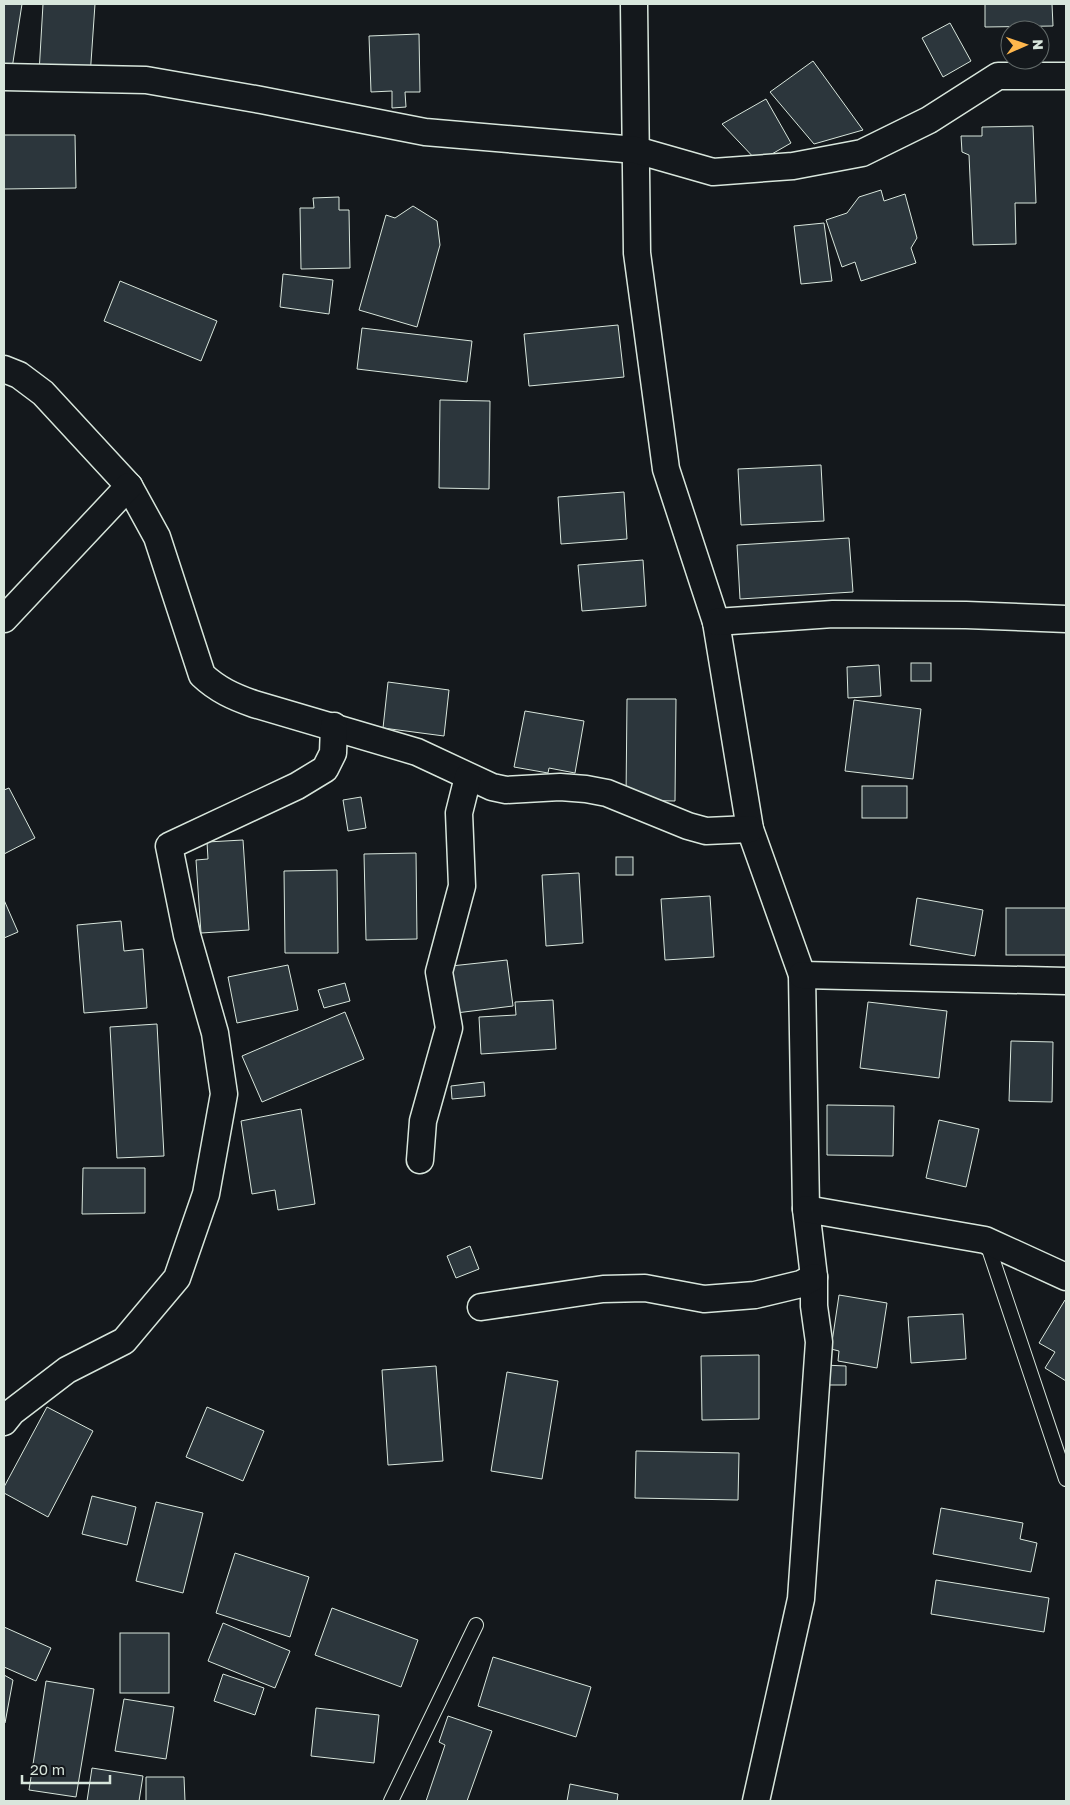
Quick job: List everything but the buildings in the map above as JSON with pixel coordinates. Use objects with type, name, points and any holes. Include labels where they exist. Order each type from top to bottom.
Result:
[{"type":"street","points":[[634,4],[637,253],[666,469],[716,622],[750,829],[802,975],[806,1209],[814,1277],[814,1306],[818,1342],[801,1598],[756,1801]]},
{"type":"street","points":[[4,77],[146,80],[425,132],[636,150],[713,172],[793,166],[862,152],[929,120],[998,76],[1066,76]]},
{"type":"street","points":[[4,370],[19,375],[43,393],[130,486],[157,537],[202,675],[215,687],[230,696],[417,752],[492,788],[506,790],[560,787],[607,793],[688,826],[706,831],[750,829]]},
{"type":"street","points":[[4,619],[130,486]]},
{"type":"street","points":[[716,622],[833,614],[1066,618]]},
{"type":"street","points":[[4,1422],[12,1412],[67,1370],[124,1341],[177,1278],[206,1194],[224,1094],[215,1033],[187,935],[169,846],[297,786],[324,770],[333,753],[334,726]]},
{"type":"street","points":[[420,1160],[422,1121],[450,1028],[439,972],[462,886],[460,812],[468,777]]},
{"type":"street","points":[[802,975],[1066,981]]},
{"type":"street","points":[[806,1209],[986,1240],[1066,1277]]},
{"type":"street","points":[[481,1307],[603,1289],[645,1288],[704,1299],[756,1294],[801,1284],[814,1277]]},
{"type":"lane","points":[[986,1240],[1066,1479]]},
{"type":"lane","points":[[391,1801],[476,1625]]}]
